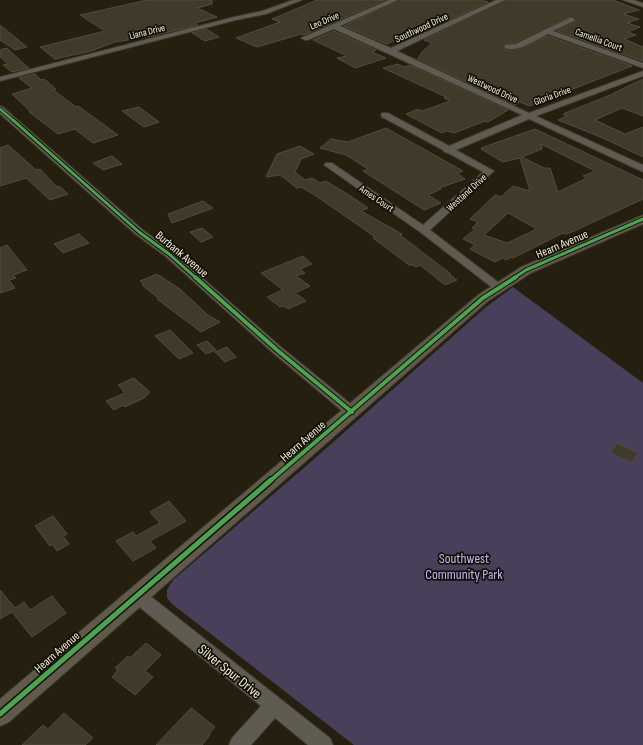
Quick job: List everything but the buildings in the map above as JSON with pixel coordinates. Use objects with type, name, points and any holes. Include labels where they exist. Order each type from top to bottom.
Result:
[{"type":"main road","name":"Hearn Avenue","points":[[0,714],[483,298],[526,270],[643,219]]},
{"type":"street","name":"Liana Drive","points":[[0,79],[236,18],[264,13],[299,0]]},
{"type":"street","name":"Leo Drive","points":[[305,38],[395,0]]},
{"type":"street","name":"Southwood Drive","points":[[391,51],[502,0]]},
{"type":"street","points":[[271,1],[282,6]]},
{"type":"street","points":[[631,1],[643,5]]},
{"type":"street","name":"Camellia Court","points":[[508,47],[518,46],[570,19]]},
{"type":"street","name":"Westwood Drive","points":[[334,26],[391,51],[643,169]]},
{"type":"street","name":"Camellia Court","points":[[547,31],[643,66]]},
{"type":"street","name":"Gloria Drive","points":[[447,150],[528,116],[643,73]]},
{"type":"street","name":"Burbank Avenue","points":[[0,109],[139,232],[169,254],[277,350],[352,412]]},
{"type":"street","name":"Westland Drive","points":[[385,115],[489,172],[424,230]]},
{"type":"street","name":"Ames Court","points":[[329,165],[424,230]]},
{"type":"street","points":[[424,230],[498,287]]},
{"type":"street","name":"Silver Spur Drive","points":[[138,596],[323,745]]},
{"type":"street","points":[[239,745],[273,706]]},
{"type":"green space","name":"Southwest Community Park","points":[[513,287],[643,383],[643,745],[354,745],[172,604],[167,598],[167,590],[173,580],[305,467],[486,307]]},
{"type":"cycle path","points":[[0,109],[139,232],[169,254],[277,350],[352,412]]},
{"type":"cycle path","points":[[0,714],[483,298],[526,270],[643,219]]}]
